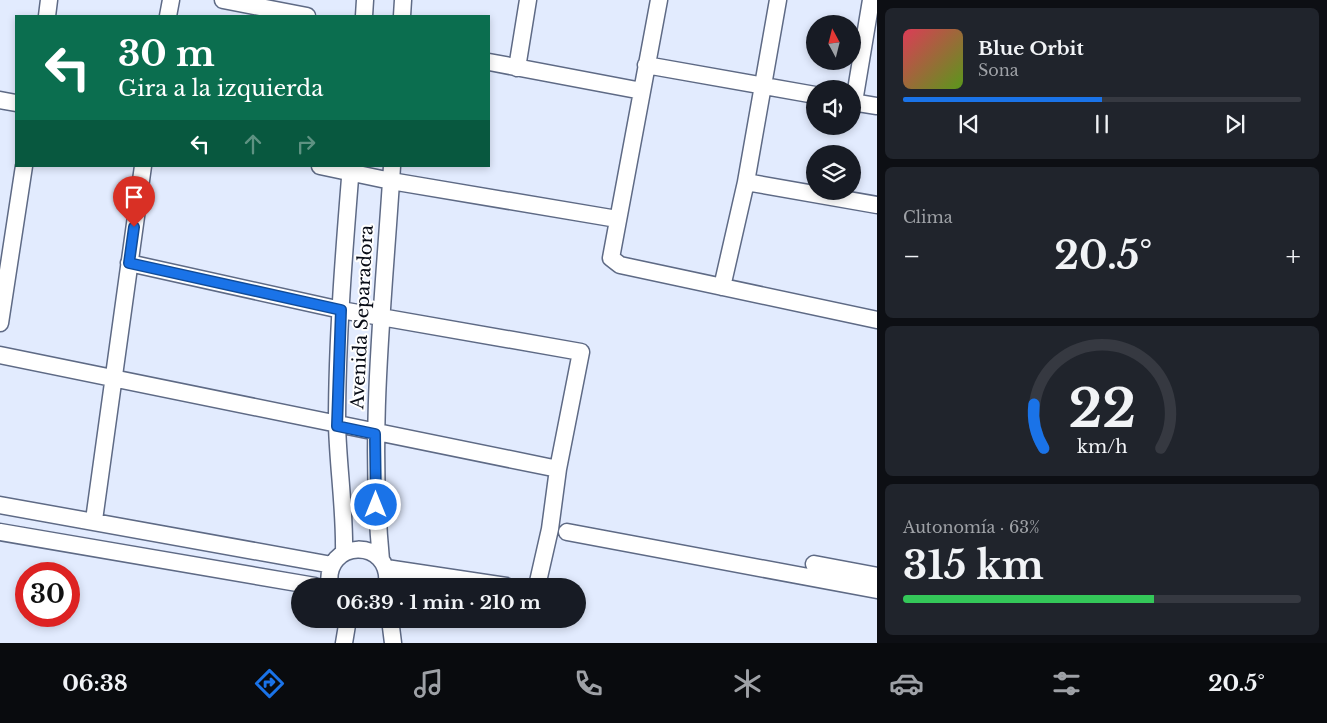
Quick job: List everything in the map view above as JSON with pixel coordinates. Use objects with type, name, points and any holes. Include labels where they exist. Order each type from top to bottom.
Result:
[{"type":"street","points":[[47,15],[49,0]]},
{"type":"street","points":[[168,15],[171,0]]},
{"type":"street","points":[[223,0],[302,15]]},
{"type":"street","points":[[364,15],[365,0]]},
{"type":"street","points":[[402,15],[403,0]]},
{"type":"street","points":[[517,68],[528,0]]},
{"type":"street","points":[[659,0],[611,258],[620,265],[877,320]]},
{"type":"street","points":[[722,287],[746,182],[778,0]]},
{"type":"street","points":[[857,80],[870,0]]},
{"type":"street","points":[[490,62],[642,91]]},
{"type":"street","points":[[646,65],[806,93]]},
{"type":"street","points":[[0,100],[15,103]]},
{"type":"street","points":[[861,103],[877,106]]},
{"type":"street","points":[[0,323],[6,236],[24,167]]},
{"type":"street","points":[[94,520],[112,379],[143,167]]},
{"type":"street","points":[[328,167],[391,174],[618,218]]},
{"type":"street","name":"Avenida Separadora","points":[[329,578],[338,559],[344,518],[337,426],[341,310],[351,170]]},
{"type":"street","name":"Avenida Separadora","points":[[386,578],[376,505],[375,434],[380,316],[391,174]]},
{"type":"street","points":[[746,182],[877,205]]},
{"type":"street","points":[[129,263],[341,310],[581,352],[558,469],[550,529],[539,578]]},
{"type":"street","points":[[0,355],[375,434],[558,469]]},
{"type":"street","points":[[0,505],[338,559],[353,550],[364,550],[373,553],[384,564],[462,578]]},
{"type":"street","points":[[0,532],[291,582]]},
{"type":"street","points":[[567,532],[877,590]]},
{"type":"street","points":[[814,564],[877,576]]},
{"type":"street","points":[[344,643],[346,628]]},
{"type":"street","points":[[391,628],[393,643]]},
{"type":"route","points":[[134,227],[129,263],[341,310],[337,426],[375,434],[376,505]]}]
